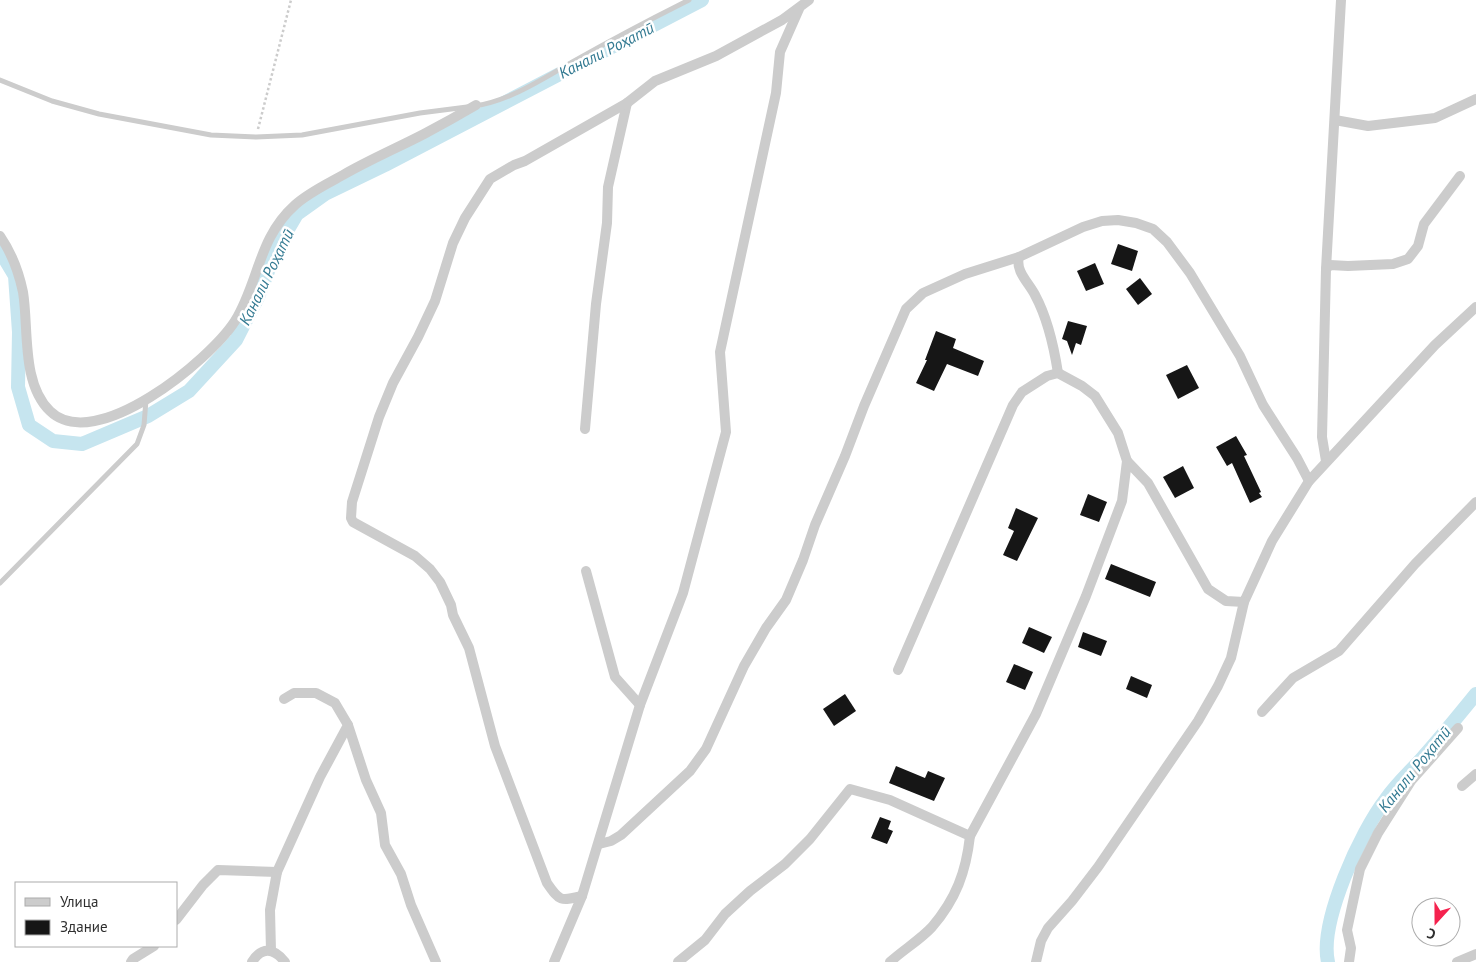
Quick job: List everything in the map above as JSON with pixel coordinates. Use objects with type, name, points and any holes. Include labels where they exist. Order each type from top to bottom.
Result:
[{"type":"street","points":[[582,896],[565,900],[556,896],[547,883],[495,746],[469,648],[440,582],[430,569],[415,556],[353,522],[351,512],[360,474],[392,382],[418,337],[435,301],[453,243],[483,188],[490,179],[627,103],[655,81],[716,56],[782,20],[809,0]]},
{"type":"street","points":[[1326,461],[1322,437],[1326,269],[1341,0]]},
{"type":"street","points":[[554,962],[582,896],[640,706],[683,593],[726,432],[720,352],[776,93],[780,52],[799,8]]},
{"type":"street","points":[[1335,120],[1368,126],[1435,118],[1476,98]]},
{"type":"street","points":[[585,429],[608,187],[627,103]]},
{"type":"street","points":[[0,236],[13,261],[23,291],[31,376],[36,392],[50,411],[62,418],[74,421],[94,421],[108,418],[146,400],[162,390],[198,362],[220,340],[230,328],[243,305],[271,234],[282,217],[296,204],[361,165],[424,134],[476,105]]},
{"type":"street","points":[[1326,269],[1330,265],[1393,264],[1408,259],[1418,246],[1424,224],[1460,176]]},
{"type":"street","points":[[599,844],[611,841],[621,835],[690,770],[706,749],[744,666],[786,600],[864,406],[906,309],[924,293],[956,278],[1019,257],[1083,227],[1102,221],[1118,220],[1136,223],[1153,229],[1167,242],[1190,274],[1240,356],[1263,405],[1297,458],[1308,481]]},
{"type":"street","points":[[1019,257],[1019,268],[1036,296],[1044,315],[1057,357],[1058,373]]},
{"type":"street","points":[[1036,962],[1041,941],[1048,928],[1098,867],[1187,738],[1218,686],[1231,658],[1244,602],[1272,541],[1308,481],[1435,345],[1476,307]]},
{"type":"street","points":[[890,962],[931,928],[958,889],[967,860],[970,836],[1036,714],[1086,596],[1122,501],[1127,461],[1118,433],[1095,396],[1082,386],[1058,373],[1047,376],[1022,392],[1013,405],[898,670]]},
{"type":"street","points":[[1127,461],[1148,483],[1208,589],[1226,601],[1244,602]]},
{"type":"street","points":[[1262,712],[1293,678],[1339,652],[1415,564],[1476,502]]},
{"type":"street","points":[[586,571],[616,677],[640,706]]},
{"type":"street","points":[[284,699],[294,693],[316,693],[335,702],[348,725],[366,780],[381,813],[386,845],[401,874],[411,904],[436,962]]},
{"type":"street","points":[[271,951],[270,910],[277,872],[320,777],[348,725]]},
{"type":"street","points":[[1349,962],[1351,948],[1347,930],[1360,869],[1378,833],[1411,781],[1458,728]]},
{"type":"street","points":[[1462,786],[1476,774]]},
{"type":"street","points":[[678,962],[705,940],[732,908],[750,891],[785,864],[810,839],[850,788],[890,800],[970,836]]},
{"type":"street","points":[[178,917],[203,884],[218,870],[277,872]]},
{"type":"street","points":[[131,962],[152,947]]},
{"type":"street","points":[[252,962],[257,955],[264,951],[271,951],[280,956],[285,962]]},
{"type":"street","points":[[1457,962],[1476,954]]},
{"type":"lane","points":[[0,80],[52,101],[99,114],[211,135],[256,137],[302,135],[420,113],[490,103],[516,93],[642,23],[688,0]]},
{"type":"lane","points":[[0,583],[137,444],[144,425],[146,400]]},
{"type":"path","points":[[256,137],[291,0]]},
{"type":"building","points":[[1118,244],[1138,251],[1132,271],[1111,264]]},
{"type":"building","points":[[1095,263],[1104,284],[1086,291],[1077,271]]},
{"type":"building","points":[[1140,278],[1152,294],[1138,305],[1126,289]]},
{"type":"building","points":[[1068,321],[1087,326],[1081,345],[1076,343],[1072,355],[1067,341],[1062,339]]},
{"type":"building","points":[[936,331],[956,339],[953,348],[984,361],[978,376],[947,364],[934,391],[916,383],[927,360],[925,360]]},
{"type":"building","points":[[1187,365],[1199,388],[1178,399],[1166,375]]},
{"type":"building","points":[[1236,436],[1247,455],[1244,456],[1261,492],[1259,493],[1262,497],[1250,503],[1232,463],[1227,466],[1216,447]]},
{"type":"building","points":[[1183,466],[1194,488],[1175,498],[1163,477]]},
{"type":"building","points":[[1088,494],[1107,502],[1099,522],[1080,515]]},
{"type":"building","points":[[1016,508],[1038,518],[1017,561],[1003,555],[1014,531],[1008,528]]},
{"type":"building","points":[[1111,564],[1156,582],[1150,597],[1105,579]]},
{"type":"building","points":[[1029,627],[1052,637],[1044,653],[1022,643]]},
{"type":"building","points":[[1083,632],[1107,641],[1101,656],[1078,647]]},
{"type":"building","points":[[1014,664],[1033,672],[1025,690],[1006,682]]},
{"type":"building","points":[[1131,676],[1152,685],[1147,698],[1126,689]]},
{"type":"building","points":[[845,694],[856,711],[834,726],[823,709]]},
{"type":"building","points":[[896,766],[925,778],[928,771],[945,778],[934,801],[889,783]]},
{"type":"building","points":[[880,817],[891,821],[888,829],[893,831],[887,844],[871,838]]},
{"type":"waterway","name":"Канали Роҳатӣ","points":[[0,251],[15,276],[19,332],[18,387],[29,425],[53,441],[82,444],[148,416],[189,391],[236,340],[258,297],[277,248],[297,214],[325,194],[385,165],[702,0]]},
{"type":"waterway","name":"Канали Роҳатӣ","points":[[1328,962],[1327,945],[1336,901],[1354,854],[1365,832],[1390,793],[1476,694]]}]
